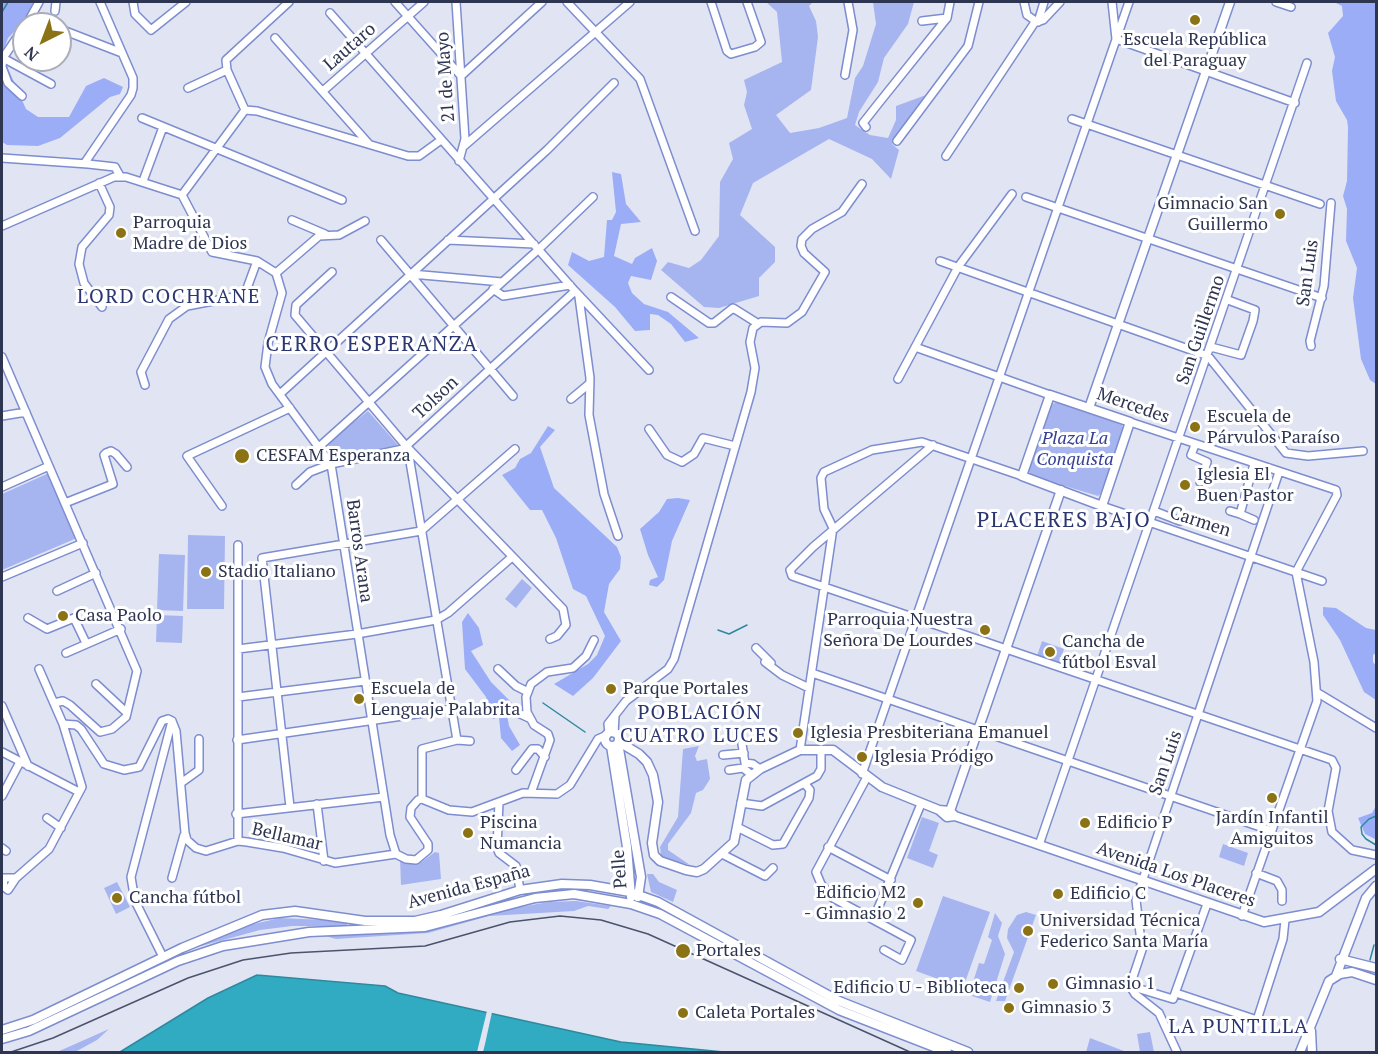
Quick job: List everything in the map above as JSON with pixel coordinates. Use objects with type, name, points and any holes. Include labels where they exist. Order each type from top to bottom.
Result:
[{"type":"main road","points":[[1089,408],[1176,156],[1219,42],[1221,27],[1230,2]]},
{"type":"main road","points":[[1022,476],[1050,395]]},
{"type":"main road","name":"Mercedes","points":[[1050,395],[1130,422]]},
{"type":"main road","points":[[1102,506],[1130,422]]},
{"type":"main road","name":"Carmen","points":[[1022,476],[1102,506]]},
{"type":"main road","points":[[953,813],[978,730],[1061,490]]},
{"type":"main road","points":[[612,737],[627,738],[650,766],[656,785],[657,817],[652,843],[656,858],[697,872],[734,842],[746,780],[752,775]]},
{"type":"main road","name":"Pelle","points":[[612,737],[622,761],[641,877],[640,895],[631,904]]},
{"type":"main road","name":"Pelle","points":[[612,737],[627,847],[631,904]]},
{"type":"main road","name":"Avenida Los Placeres","points":[[752,775],[800,750],[821,749],[838,753],[864,776],[921,804],[953,813],[1141,881],[1264,922],[1286,920],[1318,912],[1377,869]]},
{"type":"main road","points":[[622,761],[627,752],[639,754]]},
{"type":"main road","name":"Avenida España","points":[[2,1030],[33,1020],[224,929],[270,913],[304,912],[385,922],[415,921],[520,890],[562,884],[590,885],[640,895],[689,917],[838,1001],[969,1053]]},
{"type":"main road","points":[[1299,1053],[1326,986],[1336,976],[1340,959],[1366,898],[1377,886]]},
{"type":"main road","name":"Avenida España","points":[[2,1039],[29,1031],[178,961],[223,946],[309,932],[424,927],[554,894],[597,896],[631,904],[668,918],[839,1010],[947,1053]]},
{"type":"main road","points":[[1340,959],[1377,968]]},
{"type":"main road","points":[[1336,976],[1356,972],[1377,980]]},
{"type":"main road","points":[[1311,1025],[1312,1053]]},
{"type":"street","points":[[55,11],[56,2]]},
{"type":"street","points":[[88,164],[87,158],[131,95],[133,78],[100,2]]},
{"type":"street","points":[[134,2],[135,14],[151,30],[186,2]]},
{"type":"street","points":[[245,110],[225,63],[229,56],[289,2]]},
{"type":"street","points":[[395,2],[461,76],[542,2]]},
{"type":"street","name":"Lautaro","points":[[323,91],[424,2]]},
{"type":"street","points":[[567,2],[640,79],[695,231]]},
{"type":"street","points":[[452,153],[463,148],[595,30],[630,2]]},
{"type":"street","points":[[711,2],[727,51],[731,54],[755,47],[761,42],[747,2]]},
{"type":"street","points":[[845,75],[853,30],[848,2]]},
{"type":"street","points":[[866,127],[863,123],[947,18],[950,2]]},
{"type":"street","points":[[897,141],[968,46],[979,2]]},
{"type":"street","points":[[1024,2],[1028,15],[1037,22]]},
{"type":"street","points":[[1037,22],[1044,2]]},
{"type":"street","points":[[946,156],[1037,22],[1060,2]]},
{"type":"street","points":[[1112,2],[1116,39]]},
{"type":"street","points":[[884,950],[902,960],[911,940],[829,895],[818,878],[817,868],[864,776],[1129,2]]},
{"type":"street","points":[[1276,2],[1291,7]]},
{"type":"street","name":"21 de Mayo","points":[[458,3],[463,148],[459,160]]},
{"type":"street","points":[[330,13],[452,153],[649,370]]},
{"type":"street","points":[[922,21],[947,18]]},
{"type":"street","points":[[72,34],[122,53]]},
{"type":"street","points":[[275,38],[371,146]]},
{"type":"street","points":[[1116,39],[1295,103]]},
{"type":"street","points":[[12,45],[3,58],[4,75],[22,96]]},
{"type":"street","points":[[3,58],[51,84]]},
{"type":"street","name":"San Guillermo","points":[[1039,845],[1228,300],[1307,63]]},
{"type":"street","points":[[188,88],[227,70]]},
{"type":"street","points":[[280,394],[548,150],[614,83]]},
{"type":"street","points":[[245,110],[257,111],[414,157],[424,153],[441,140]]},
{"type":"street","points":[[182,195],[245,110]]},
{"type":"street","points":[[142,117],[342,200]]},
{"type":"street","points":[[1072,119],[1320,204]]},
{"type":"street","points":[[143,181],[163,126]]},
{"type":"street","points":[[2,158],[115,166],[120,176]]},
{"type":"street","points":[[2,226],[120,176],[143,181],[182,195],[212,252],[257,261],[276,273],[325,234]]},
{"type":"street","points":[[99,183],[110,207],[109,215],[82,247],[79,264],[84,283],[102,307]]},
{"type":"street","points":[[671,297],[709,324],[714,323],[733,308],[757,323],[767,321],[787,323],[802,312],[825,272],[801,249],[802,239],[812,229],[842,212],[862,184]]},
{"type":"street","points":[[898,379],[958,267],[1012,194]]},
{"type":"street","points":[[320,446],[455,325],[593,196]]},
{"type":"street","points":[[1026,197],[1322,298]]},
{"type":"street","name":"San Luis","points":[[1311,346],[1310,341],[1322,298],[1331,203]]},
{"type":"street","points":[[292,220],[325,234],[339,235],[365,221]]},
{"type":"street","points":[[381,240],[491,367],[513,396]]},
{"type":"street","points":[[448,240],[537,246]]},
{"type":"street","points":[[145,385],[141,372],[169,319],[187,306],[239,296],[246,291],[257,261]]},
{"type":"street","points":[[940,261],[1208,356],[1286,453],[1308,456],[1363,452]]},
{"type":"street","points":[[332,272],[294,310],[295,315],[407,447],[563,609],[566,625],[550,639]]},
{"type":"street","name":"Barros Arana","points":[[276,273],[282,293],[264,360],[268,378],[331,464],[390,835],[396,854]]},
{"type":"street","points":[[411,274],[501,282]]},
{"type":"street","points":[[493,289],[503,296],[575,290]]},
{"type":"street","points":[[575,290],[589,384],[589,415],[593,443],[604,494],[618,536]]},
{"type":"street","name":"Tolson","points":[[296,485],[310,472],[331,464],[407,447],[575,290]]},
{"type":"street","points":[[1211,347],[1239,356],[1250,331],[1255,310],[1228,300]]},
{"type":"street","points":[[591,752],[612,737],[615,716],[638,691],[668,669],[674,659],[754,378],[750,339],[757,323]]},
{"type":"street","name":"Mercedes","points":[[915,347],[1050,395]]},
{"type":"street","points":[[2,357],[121,629],[137,672],[123,721],[103,732],[95,730],[70,705],[63,701],[54,702]]},
{"type":"street","points":[[571,399],[589,384]]},
{"type":"street","points":[[222,506],[187,456],[291,408]]},
{"type":"street","points":[[2,416],[26,412]]},
{"type":"street","name":"Mercedes","points":[[1130,422],[1336,490],[1337,495],[1296,572]]},
{"type":"street","points":[[649,429],[667,455],[682,462],[694,454],[703,438],[735,446]]},
{"type":"street","points":[[800,750],[833,528],[824,509],[821,478],[826,470],[872,450],[913,443],[933,445]]},
{"type":"street","points":[[933,445],[833,528],[790,570],[792,576],[1332,760],[1335,764],[1328,811],[1335,837],[1352,850],[1377,855]]},
{"type":"street","name":"Carmen","points":[[933,445],[1022,476]]},
{"type":"street","points":[[1195,445],[1188,454],[1207,462],[1200,482]]},
{"type":"street","points":[[407,447],[457,740]]},
{"type":"street","points":[[290,807],[262,558],[421,531],[515,449]]},
{"type":"street","points":[[65,503],[113,484],[104,455],[106,453],[111,451],[116,454],[127,467]]},
{"type":"street","points":[[1240,514],[1254,464]]},
{"type":"street","points":[[2,487],[49,466]]},
{"type":"street","name":"San Luis","points":[[1130,986],[1142,950],[1136,900],[1141,881],[1279,472]]},
{"type":"street","name":"Carmen","points":[[1102,506],[1322,581]]},
{"type":"street","points":[[1154,511],[1180,521]]},
{"type":"street","points":[[1230,511],[1254,520]]},
{"type":"street","points":[[2,578],[83,543]]},
{"type":"street","points":[[238,545],[236,814],[238,841]]},
{"type":"street","points":[[238,649],[357,634],[436,620],[448,613],[512,557]]},
{"type":"street","points":[[1242,916],[1318,693],[1296,572]]},
{"type":"street","points":[[57,591],[96,573]]},
{"type":"street","points":[[28,618],[47,629],[74,618],[86,643]]},
{"type":"street","points":[[66,653],[121,629]]},
{"type":"street","points":[[529,718],[526,703],[531,684],[541,675],[566,670],[579,663],[594,640]]},
{"type":"street","points":[[756,648],[789,678]]},
{"type":"street","points":[[765,662],[809,688]]},
{"type":"street","points":[[2,878],[15,878],[49,849],[79,792],[81,779],[63,724],[39,669]]},
{"type":"street","points":[[498,669],[516,686],[528,692]]},
{"type":"street","points":[[812,673],[1272,831]]},
{"type":"street","points":[[238,697],[365,681]]},
{"type":"street","points":[[96,684],[127,713]]},
{"type":"street","points":[[1318,693],[1377,729]]},
{"type":"street","points":[[2,706],[28,766]]},
{"type":"street","points":[[237,740],[451,709]]},
{"type":"street","points":[[516,712],[529,718],[550,737],[531,793]]},
{"type":"street","points":[[63,724],[76,725],[81,729],[104,764],[124,770],[139,767],[162,721],[168,719],[172,722],[176,731],[184,833],[172,878]]},
{"type":"street","points":[[163,957],[135,901],[131,877],[172,722]]},
{"type":"street","points":[[470,741],[457,740],[422,749],[422,799],[442,808],[472,813],[523,793],[547,795],[564,791],[598,739],[612,737]]},
{"type":"street","points":[[181,783],[200,770],[200,739]]},
{"type":"street","points":[[742,744],[746,765],[753,764],[760,769]]},
{"type":"street","points":[[516,770],[532,749],[535,748],[545,757]]},
{"type":"street","points":[[741,803],[762,806],[805,784],[820,773],[821,749]]},
{"type":"street","points":[[2,752],[79,792]]},
{"type":"street","points":[[723,755],[744,753]]},
{"type":"street","points":[[2,796],[20,762]]},
{"type":"street","points":[[729,770],[743,768],[752,775]]},
{"type":"street","points":[[737,828],[773,845],[783,844],[809,798],[810,790],[805,784]]},
{"type":"street","points":[[236,814],[384,796]]},
{"type":"street","name":"Bellamar","points":[[184,833],[191,845],[202,850],[238,841],[282,848],[324,861],[357,861],[396,854],[406,859],[416,860],[428,850],[428,844],[410,817],[413,805],[422,799]]},
{"type":"street","points":[[499,802],[496,848],[516,866],[520,890]]},
{"type":"street","points":[[317,804],[324,861]]},
{"type":"street","points":[[874,918],[921,804]]},
{"type":"street","points":[[47,818],[62,828]]},
{"type":"street","points":[[828,847],[891,880]]},
{"type":"street","points":[[722,854],[765,876],[773,868]]},
{"type":"street","points":[[1256,873],[1277,881],[1282,890],[1282,902]]},
{"type":"street","points":[[1130,986],[1169,1000],[1176,993],[1207,904]]},
{"type":"street","points":[[1176,993],[1257,1020],[1275,965],[1286,920]]},
{"type":"street","points":[[1130,986],[1135,994],[1159,1013],[1177,1053]]},
{"type":"green space","points":[[766,2],[813,2],[809,6],[816,21],[818,37],[811,90],[776,115],[790,133],[819,128],[847,118],[855,78],[863,66],[876,24],[873,2],[914,2],[908,24],[884,58],[878,82],[859,112],[855,125],[870,135],[888,138],[896,120],[896,106],[926,95],[892,144],[899,150],[891,179],[872,159],[829,139],[753,183],[740,215],[775,247],[775,262],[759,278],[759,296],[719,308],[704,307],[661,270],[668,262],[689,268],[701,260],[719,236],[720,182],[733,159],[729,143],[752,129],[744,105],[747,92],[744,80],[782,62],[777,12]]},
{"type":"green space","name":"Plaza La Conquista","points":[[1058,401],[1122,425],[1124,431],[1098,496],[1032,476],[1027,469],[1049,406]]},
{"type":"green space","points":[[368,411],[398,445],[336,458],[327,443]]},
{"type":"green space","points":[[49,473],[77,538],[2,570],[2,494]]},
{"type":"green space","name":"Stadio Italiano","points":[[188,535],[225,536],[224,609],[187,609]]},
{"type":"green space","points":[[159,554],[185,555],[183,611],[157,610]]},
{"type":"green space","points":[[522,579],[532,588],[516,608],[505,599]]},
{"type":"green space","points":[[157,615],[183,616],[182,643],[156,642]]},
{"type":"green space","name":"Cancha de fútbol Esval","points":[[1042,641],[1064,649],[1059,664],[1037,656]]},
{"type":"green space","points":[[699,746],[695,756],[697,761],[707,759],[710,779],[703,790],[696,793],[691,813],[668,844],[668,850],[690,865],[667,859],[661,855],[660,847],[678,817],[683,749]]},
{"type":"green space","points":[[922,817],[939,823],[929,851],[938,855],[933,868],[907,858]]},
{"type":"green space","points":[[1223,844],[1248,853],[1244,866],[1219,857]]},
{"type":"green space","points":[[435,852],[439,853],[441,879],[401,885],[400,858],[420,863]]},
{"type":"green space","points":[[647,874],[653,874],[659,882],[677,890],[673,902],[651,892]]},
{"type":"green space","name":"Cancha fútbol","points":[[117,882],[130,907],[116,914],[104,888]]},
{"type":"green space","points":[[943,896],[990,912],[963,988],[916,971]]},
{"type":"green space","points":[[576,901],[611,906],[608,909],[588,906],[574,911],[489,916],[428,933],[336,939],[322,935],[415,932],[491,912],[549,902]]},
{"type":"green space","points":[[1026,912],[1036,915],[1005,1001],[996,1001],[1014,952],[1007,938],[1008,929],[1017,915]]},
{"type":"green space","points":[[995,913],[1002,923],[998,936],[1005,954],[990,1002],[969,995],[979,963],[984,964],[992,940],[988,937]]},
{"type":"green space","points":[[280,918],[326,920],[347,923],[347,926],[292,926],[260,930],[183,951],[236,928]]},
{"type":"green space","points":[[109,1029],[97,1040],[75,1052],[57,1052]]},
{"type":"green space","points":[[1150,1032],[1154,1052],[1140,1052],[1137,1034]]},
{"type":"green space","points":[[1090,1038],[1124,1051],[1124,1052],[1086,1052]]},
{"type":"shaded area","points":[[2,2],[37,2],[34,12],[12,12],[12,34],[8,38],[2,55]]},
{"type":"shaded area","points":[[1334,2],[1376,2],[1376,384],[1370,380],[1361,359],[1353,298],[1357,268],[1346,241],[1347,209],[1343,196],[1347,181],[1348,127],[1347,120],[1336,101],[1332,71],[1335,57],[1328,33],[1343,16],[1342,6]]},
{"type":"shaded area","points":[[2,55],[26,109],[38,117],[69,117],[86,86],[104,78],[123,87],[120,94],[110,97],[60,138],[38,146],[7,145],[2,142]]},
{"type":"shaded area","points":[[612,172],[621,174],[626,204],[641,222],[621,224],[614,256],[632,264],[635,258],[652,248],[657,261],[651,280],[631,276],[628,283],[632,293],[644,304],[668,312],[699,338],[685,342],[671,324],[658,315],[650,314],[650,330],[635,331],[615,307],[568,265],[572,252],[589,261],[604,257],[607,220],[612,220],[616,212]]},
{"type":"shaded area","points":[[548,426],[555,430],[540,447],[554,488],[617,547],[621,557],[620,569],[609,584],[604,612],[621,641],[593,678],[573,696],[554,684],[588,664],[597,655],[605,636],[586,596],[573,589],[556,538],[542,510],[530,510],[502,475],[515,468],[520,459],[531,453]]},
{"type":"shaded area","points":[[667,499],[690,500],[672,541],[664,580],[657,587],[649,585],[650,580],[658,577],[640,529],[659,512]]},
{"type":"shaded area","points":[[1323,607],[1336,608],[1366,628],[1376,630],[1376,653],[1373,655],[1373,662],[1376,666],[1376,700],[1364,692],[1340,640],[1323,615]]},
{"type":"shaded area","points":[[468,613],[479,628],[483,645],[471,651],[491,682],[513,704],[507,715],[509,726],[520,745],[512,751],[501,738],[499,717],[493,719],[486,697],[465,669],[462,622]]},
{"type":"shaded area","points":[[1376,806],[1375,839],[1365,834],[1358,818],[1372,813]]},
{"type":"shaded area","points":[[257,975],[385,986],[398,993],[621,1042],[724,1052],[120,1052],[208,998]]},
{"type":"pier","points":[[487,1011],[492,1012],[485,1044],[483,1052],[477,1052]]},
{"type":"waterway","points":[[2,12],[8,2]]},
{"type":"waterway","points":[[718,630],[729,634],[747,625]]},
{"type":"waterway","points":[[543,703],[585,732]]},
{"type":"waterway","points":[[1376,816],[1361,827],[1366,839],[1376,845]]},
{"type":"waterway","points":[[1370,960],[1374,945]]},
{"type":"railway","points":[[11,1052],[53,1038],[188,978],[243,960],[291,953],[425,946],[510,922],[560,916],[601,920],[648,934],[910,1052]]},
{"type":"place","name":"Escuela República del Paraguay","points":[[1195,20]]},
{"type":"place","name":"Gimnacio San Guillermo","points":[[1280,214]]},
{"type":"place","name":"Parroquia Madre de Dios","points":[[121,233]]},
{"type":"place","name":"Escuela de Párvulos Paraíso","points":[[1195,427]]},
{"type":"place","name":"CESFAM Esperanza","points":[[242,456]]},
{"type":"place","name":"Iglesia El Buen Pastor","points":[[1185,485]]},
{"type":"place","name":"Stadio Italiano","points":[[206,572]]},
{"type":"place","name":"Casa Paolo","points":[[63,616]]},
{"type":"place","name":"Parroquia Nuestra Señora De Lourdes","points":[[985,630]]},
{"type":"place","name":"Cancha de fútbol Esval","points":[[1050,652]]},
{"type":"place","name":"Parque Portales","points":[[611,689]]},
{"type":"place","name":"Escuela de Lenguaje Palabrita","points":[[359,699]]},
{"type":"place","name":"Iglesia Presbiteriana Emanuel","points":[[798,733]]},
{"type":"place","name":"Iglesia Pródigo","points":[[862,757]]},
{"type":"place","name":"Jardín Infantil Amiguitos","points":[[1272,798]]},
{"type":"place","name":"Edificio P","points":[[1085,823]]},
{"type":"place","name":"Piscina Numancia","points":[[468,833]]},
{"type":"place","name":"Edificio C","points":[[1058,894]]},
{"type":"place","name":"Cancha fútbol","points":[[117,898]]},
{"type":"place","name":"Edificio M2 - Gimnasio 2","points":[[918,903]]},
{"type":"place","name":"Universidad Técnica Federico Santa María","points":[[1028,931]]},
{"type":"place","name":"Portales","points":[[683,951]]},
{"type":"place","name":"Gimnasio 1","points":[[1053,984]]},
{"type":"place","name":"Edificio U - Biblioteca","points":[[1019,988]]},
{"type":"place","name":"Gimnasio 3","points":[[1009,1008]]},
{"type":"place","name":"Caleta Portales","points":[[683,1013]]},
{"type":"district","name":"LORD COCHRANE","points":[[169,297]]},
{"type":"district","name":"CERRO ESPERANZA","points":[[372,345]]},
{"type":"district","name":"PLACERES BAJO","points":[[1064,521]]},
{"type":"district","name":"POBLACIÓN CUATRO LUCES","points":[[700,724]]},
{"type":"district","name":"LA PUNTILLA","points":[[1239,1027]]}]
